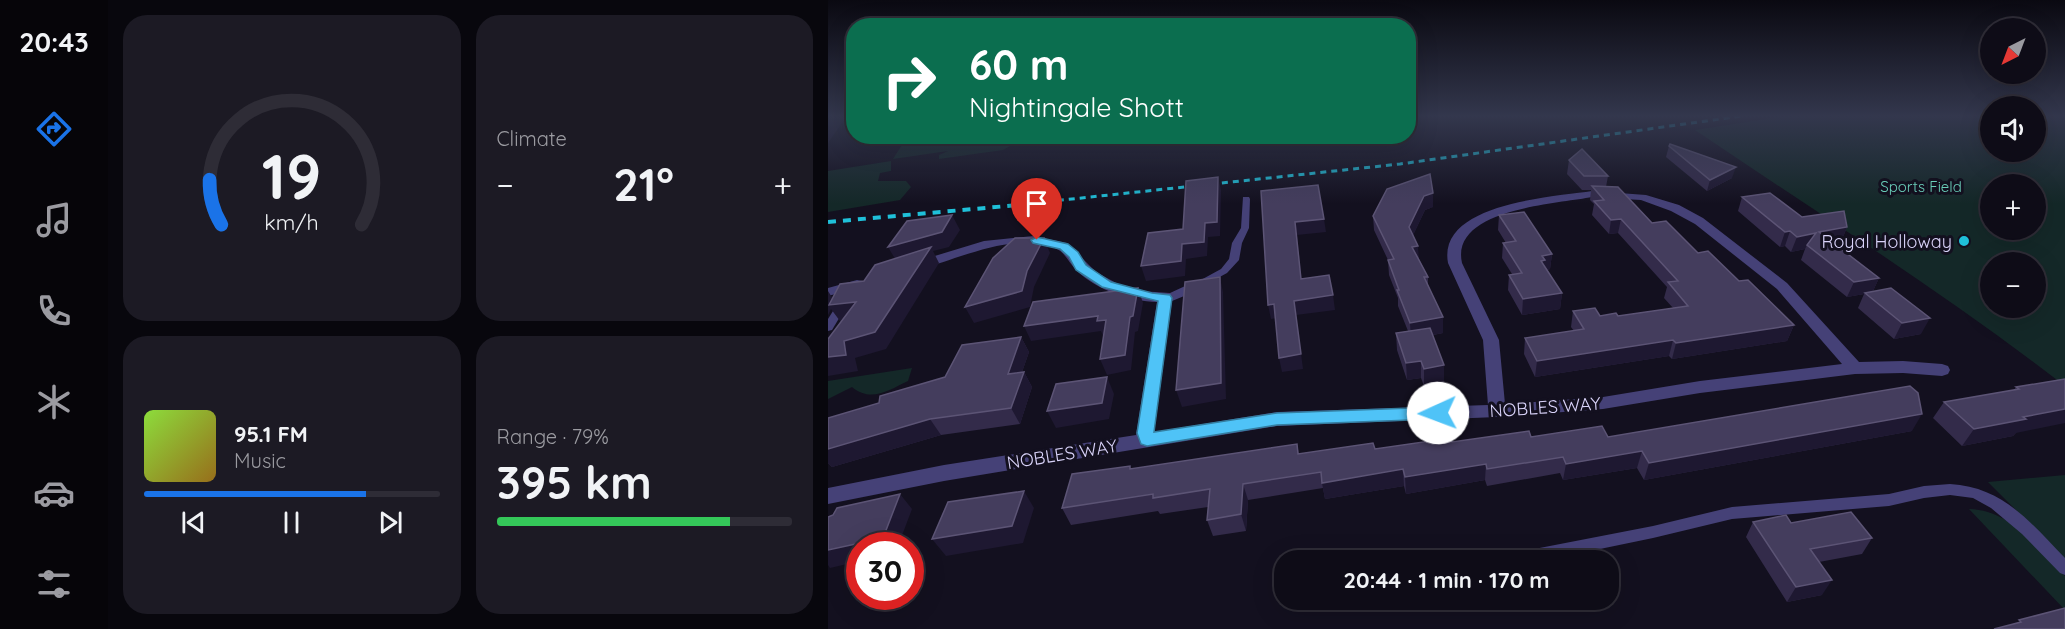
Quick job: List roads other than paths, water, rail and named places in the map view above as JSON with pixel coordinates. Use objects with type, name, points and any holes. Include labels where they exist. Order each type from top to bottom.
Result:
[{"type":"street","points":[[1497,411],[1491,340],[1455,263],[1453,253],[1456,242],[1470,225],[1492,212],[1592,194],[1642,197],[1675,208],[1699,220],[1782,286],[1855,368]]},
{"type":"street","points":[[904,270],[982,246],[1025,240],[1048,242],[1069,250],[1081,268],[1106,284],[1151,297],[1165,298],[1202,284]]},
{"type":"street","points":[[828,292],[872,280]]},
{"type":"street","points":[[1147,440],[1145,433],[1165,298]]},
{"type":"street","name":"NOBLES WAY","points":[[828,496],[944,473],[1277,419],[1497,411],[1603,403],[1700,387],[1855,368],[1903,367],[1942,370]]},
{"type":"lane","points":[[1202,284],[1224,271],[1234,260],[1237,243],[1245,228],[1246,199]]},
{"type":"lane","points":[[828,328],[842,307],[848,287]]},
{"type":"lane","points":[[1563,550],[1732,513],[1889,500],[1905,495],[1957,489],[1984,496],[2006,511],[2065,568]]},
{"type":"railway","points":[[1025,204],[1400,164],[1532,145]]},
{"type":"railway","points":[[828,222],[1041,203]]},
{"type":"place","name":"Royal Holloway","points":[[1964,241]]},
{"type":"park label","name":"Sports Field","points":[[1921,186]]}]
